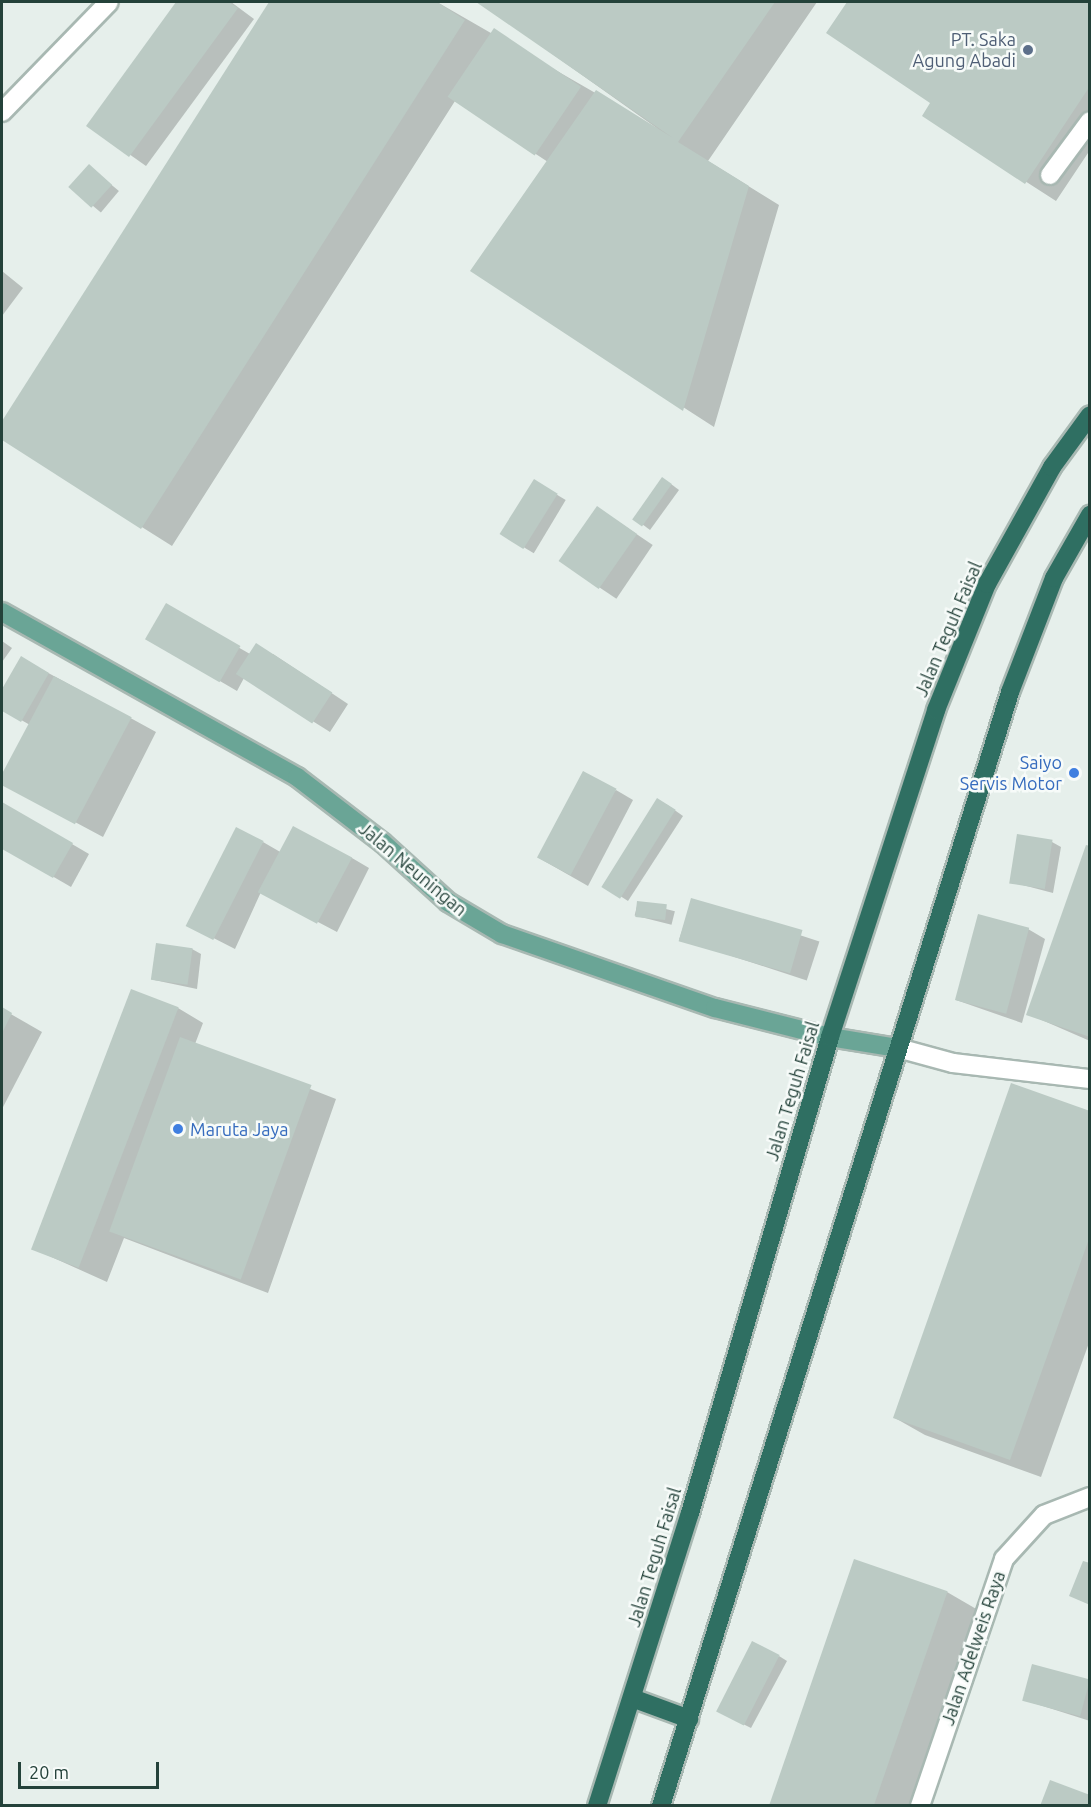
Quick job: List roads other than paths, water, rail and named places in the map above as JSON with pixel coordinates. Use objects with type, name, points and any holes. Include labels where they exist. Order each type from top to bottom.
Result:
[{"type":"highway","name":"Jalan Teguh Faisal","points":[[597,1806],[690,1513],[830,1038],[936,710],[987,584],[1052,467],[1089,415]]},
{"type":"highway","points":[[661,1806],[748,1535],[764,1475],[1010,692],[1054,578],[1089,515]]},
{"type":"highway","points":[[632,1698],[689,1719]]},
{"type":"main road","name":"Jalan Neuningan","points":[[2,612],[297,777],[383,843],[448,902],[502,934],[715,1008],[830,1038],[898,1048]]},
{"type":"street","points":[[2,112],[110,2]]},
{"type":"street","points":[[1050,175],[1089,121]]},
{"type":"street","points":[[898,1048],[953,1063],[1089,1079]]},
{"type":"street","name":"Jalan Adelweis Raya","points":[[920,1806],[1004,1559],[1044,1515],[1089,1497]]},
{"type":"place","name":"PT. Saka Agung Abadi","points":[[1028,50]]},
{"type":"place","name":"Saiyo Servis Motor","points":[[1074,773]]},
{"type":"place","name":"Maruta Jaya","points":[[178,1129]]}]
